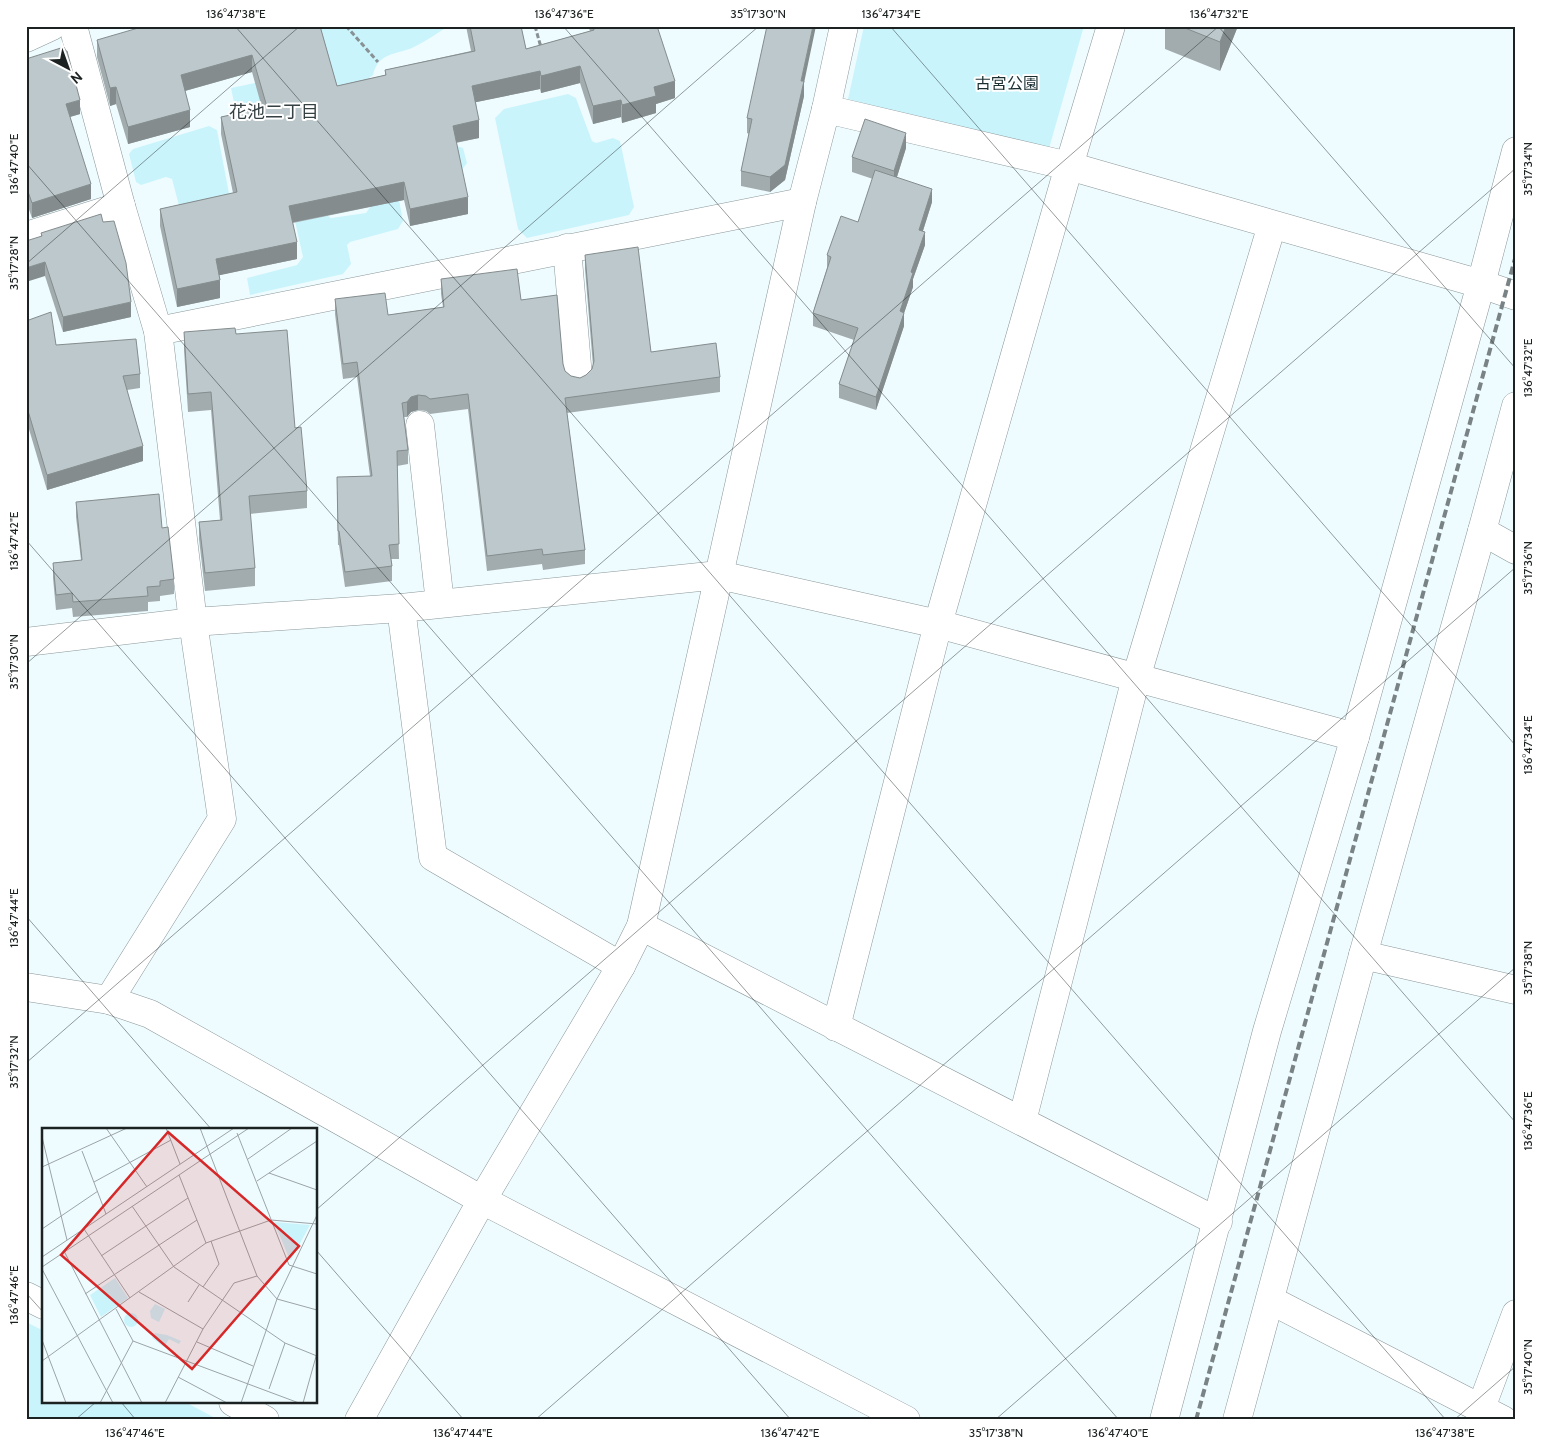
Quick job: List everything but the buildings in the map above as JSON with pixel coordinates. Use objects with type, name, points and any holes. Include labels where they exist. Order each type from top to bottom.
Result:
[{"type":"street","points":[[26,38],[52,26]]},
{"type":"street","points":[[73,26],[121,206],[158,331],[193,622],[222,819],[109,1000]]},
{"type":"street","points":[[359,1420],[482,1200],[620,966],[641,926],[802,202],[826,110],[844,26]]},
{"type":"street","points":[[836,1027],[938,624],[1111,26]]},
{"type":"street","points":[[826,110],[1069,166],[1481,284],[1516,296]]},
{"type":"street","points":[[1164,1420],[1218,1222],[1267,1031],[1355,737],[1516,151]]},
{"type":"street","points":[[158,331],[802,202]]},
{"type":"street","points":[[26,236],[121,206]]},
{"type":"street","points":[[1022,1121],[1136,678],[1272,225]]},
{"type":"street","points":[[567,248],[578,377]]},
{"type":"street","points":[[1237,1420],[1363,955],[1516,406]]},
{"type":"street","points":[[420,425],[440,603]]},
{"type":"street","points":[[1482,531],[1516,550]]},
{"type":"street","points":[[26,642],[193,622],[401,608],[719,575],[938,624],[1355,737]]},
{"type":"street","points":[[401,608],[433,857],[620,966]]},
{"type":"street","points":[[641,926],[1218,1222]]},
{"type":"street","points":[[1363,955],[1516,990]]},
{"type":"street","points":[[26,987],[109,1000],[150,1014],[482,1200],[906,1420]]},
{"type":"street","points":[[26,1296],[42,1304]]},
{"type":"street","points":[[1270,1300],[1492,1414],[1516,1314]]},
{"type":"street","points":[[237,1404],[265,1420]]},
{"type":"path","points":[[346,26],[378,62]]},
{"type":"path","points":[[535,26],[540,44],[540,54]]},
{"type":"path","points":[[540,44],[546,50]]},
{"type":"green space","points":[[317,26],[449,26],[412,48],[383,59],[375,68],[373,75],[365,81],[306,98]]},
{"type":"green space","name":"古宮公園","points":[[864,26],[1084,26],[1048,152],[848,99]]},
{"type":"green space","points":[[294,75],[301,109],[238,122],[231,88]]},
{"type":"green space","points":[[568,94],[576,98],[592,141],[596,143],[613,138],[620,141],[634,207],[629,215],[527,238],[518,229],[495,118],[504,109]]},
{"type":"green space","points":[[209,126],[217,130],[230,199],[181,213],[172,179],[166,177],[141,185],[136,182],[129,154],[133,149]]},
{"type":"green space","points":[[453,145],[463,148],[467,163],[461,171],[397,189],[403,221],[398,229],[350,242],[347,245],[351,264],[343,274],[250,295],[247,278],[297,265],[303,257],[292,208],[324,197],[328,216],[331,218],[366,213],[370,207],[363,171]]},
{"type":"green space","points":[[26,1322],[42,1330],[42,1404],[189,1404],[219,1420],[26,1420]]},
{"type":"railway","points":[[1196,1420],[1516,255]]},
{"type":"district","name":"花池二丁目","points":[[274,112]]}]
